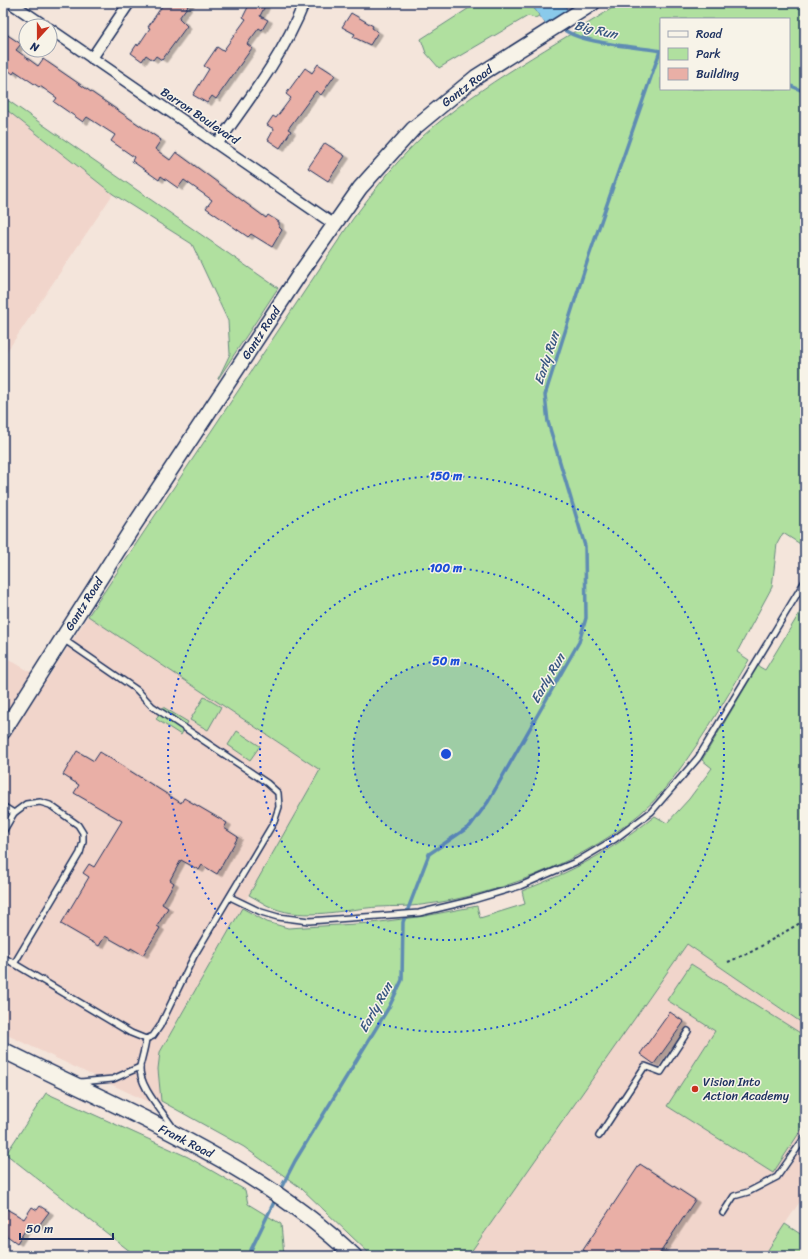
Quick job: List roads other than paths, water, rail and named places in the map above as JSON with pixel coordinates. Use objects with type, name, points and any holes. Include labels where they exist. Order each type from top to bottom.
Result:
[{"type":"main road","name":"Gantz Road","points":[[3,732],[140,517],[299,275],[360,188],[386,158],[430,114],[476,77],[592,3]]},
{"type":"main road","name":"Frank Road","points":[[3,1050],[226,1161],[300,1211],[354,1256]]},
{"type":"street","points":[[11,3],[33,18]]},
{"type":"street","points":[[92,58],[129,3]]},
{"type":"street","points":[[218,143],[278,57],[295,26],[304,3]]},
{"type":"street","name":"Barron Boulevard","points":[[58,35],[218,143],[335,225]]},
{"type":"lane","points":[[230,897],[261,912],[278,917],[310,921],[419,913],[473,900],[520,886],[578,861],[615,839],[651,812],[698,758],[805,581]]},
{"type":"lane","points":[[3,957],[131,1033],[146,1039],[153,1036],[160,1026],[194,956],[274,822],[279,807],[278,794],[267,783],[152,706],[137,690],[62,639]]},
{"type":"lane","points":[[3,832],[14,813],[26,804],[40,802],[50,805],[78,825],[83,833],[83,842],[80,853],[14,964]]},
{"type":"lane","points":[[3,806],[14,813]]},
{"type":"lane","points":[[599,1136],[645,1066],[661,1072],[688,1030]]},
{"type":"lane","points":[[146,1039],[144,1055],[140,1067],[142,1079],[150,1097],[162,1110],[179,1137]]},
{"type":"lane","points":[[71,1084],[113,1079],[140,1067]]},
{"type":"lane","points":[[723,1213],[734,1196],[748,1192],[777,1177],[805,1137]]},
{"type":"water","points":[[530,3],[556,3],[566,7],[568,16],[548,27]]},
{"type":"waterway","name":"Big Run","points":[[561,27],[579,37],[593,41],[660,51]]},
{"type":"waterway","name":"Early Run","points":[[279,1192],[295,1161],[389,1007],[402,980],[403,922],[429,854],[470,826],[488,802],[579,642],[586,618],[585,546],[548,422],[545,395],[588,259],[660,51]]},
{"type":"waterway","name":"Big Run","points":[[790,85],[805,92]]},
{"type":"waterway","name":"Early Run","points":[[248,1256],[276,1198]]},
{"type":"place","name":"Vision Into Action Academy","points":[[695,1089]]}]
